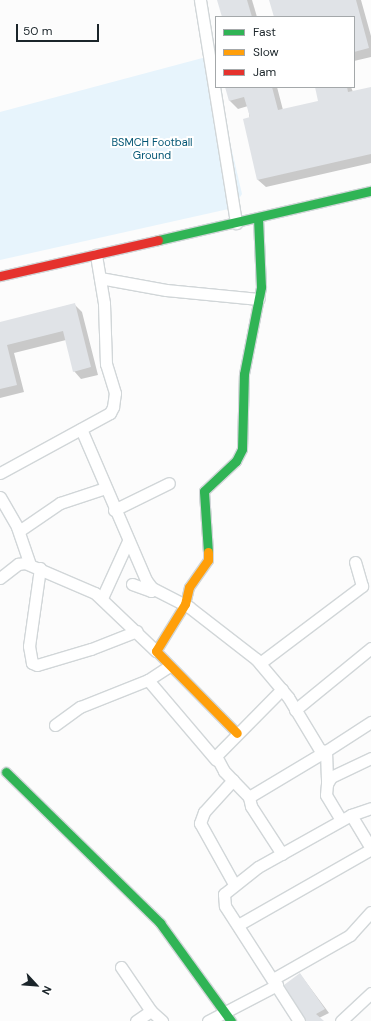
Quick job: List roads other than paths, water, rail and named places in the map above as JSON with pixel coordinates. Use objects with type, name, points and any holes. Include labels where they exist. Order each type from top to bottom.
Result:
[{"type":"street","points":[[200,0],[236,223]]},
{"type":"street","points":[[0,276],[258,219],[371,191]]},
{"type":"street","points":[[156,651],[185,604],[189,587],[209,555],[204,491],[236,461],[242,450],[244,374],[259,298],[258,219]]},
{"type":"street","points":[[0,473],[110,413],[115,400],[106,364],[100,278],[96,255]]},
{"type":"street","points":[[100,278],[166,290],[259,298]]},
{"type":"street","points":[[81,429],[114,510],[152,588],[185,604],[260,664],[282,689],[313,743],[326,751]]},
{"type":"street","points":[[114,510],[169,483]]},
{"type":"street","points":[[19,531],[60,503],[105,488]]},
{"type":"street","points":[[0,497],[19,531],[35,566],[29,646],[32,663],[37,665],[91,649],[137,631]]},
{"type":"street","points":[[102,598],[128,541]]},
{"type":"street","points":[[260,664],[362,586],[355,562]]},
{"type":"street","points":[[0,578],[18,564],[35,566],[102,598],[137,631],[156,651],[168,667],[237,733]]},
{"type":"street","points":[[132,584],[151,591],[152,588]]},
{"type":"street","points":[[295,710],[371,648]]},
{"type":"street","points":[[55,725],[80,707],[148,680],[168,667]]},
{"type":"street","points":[[148,680],[233,780],[249,796],[251,806],[282,854]]},
{"type":"street","points":[[216,760],[218,752],[282,689]]},
{"type":"street","points":[[249,796],[326,751],[371,722]]},
{"type":"street","points":[[238,925],[371,849],[346,817],[326,795],[326,751]]},
{"type":"street","points":[[327,784],[331,777],[371,758]]},
{"type":"street","points":[[6,772],[160,923],[231,1021]]},
{"type":"street","points":[[233,780],[204,812],[200,823],[234,884]]},
{"type":"street","points":[[299,1021],[223,901],[227,889],[282,854],[346,817],[371,808]]},
{"type":"street","points":[[208,1021],[350,936],[371,912]]},
{"type":"street","points":[[121,967],[151,1011],[162,1021]]},
{"type":"street","points":[[341,1021],[371,993]]},
{"type":"street","points":[[136,1021],[151,1011]]},
{"type":"park label","name":"BSMCH Football Ground","points":[[152,149]]}]
